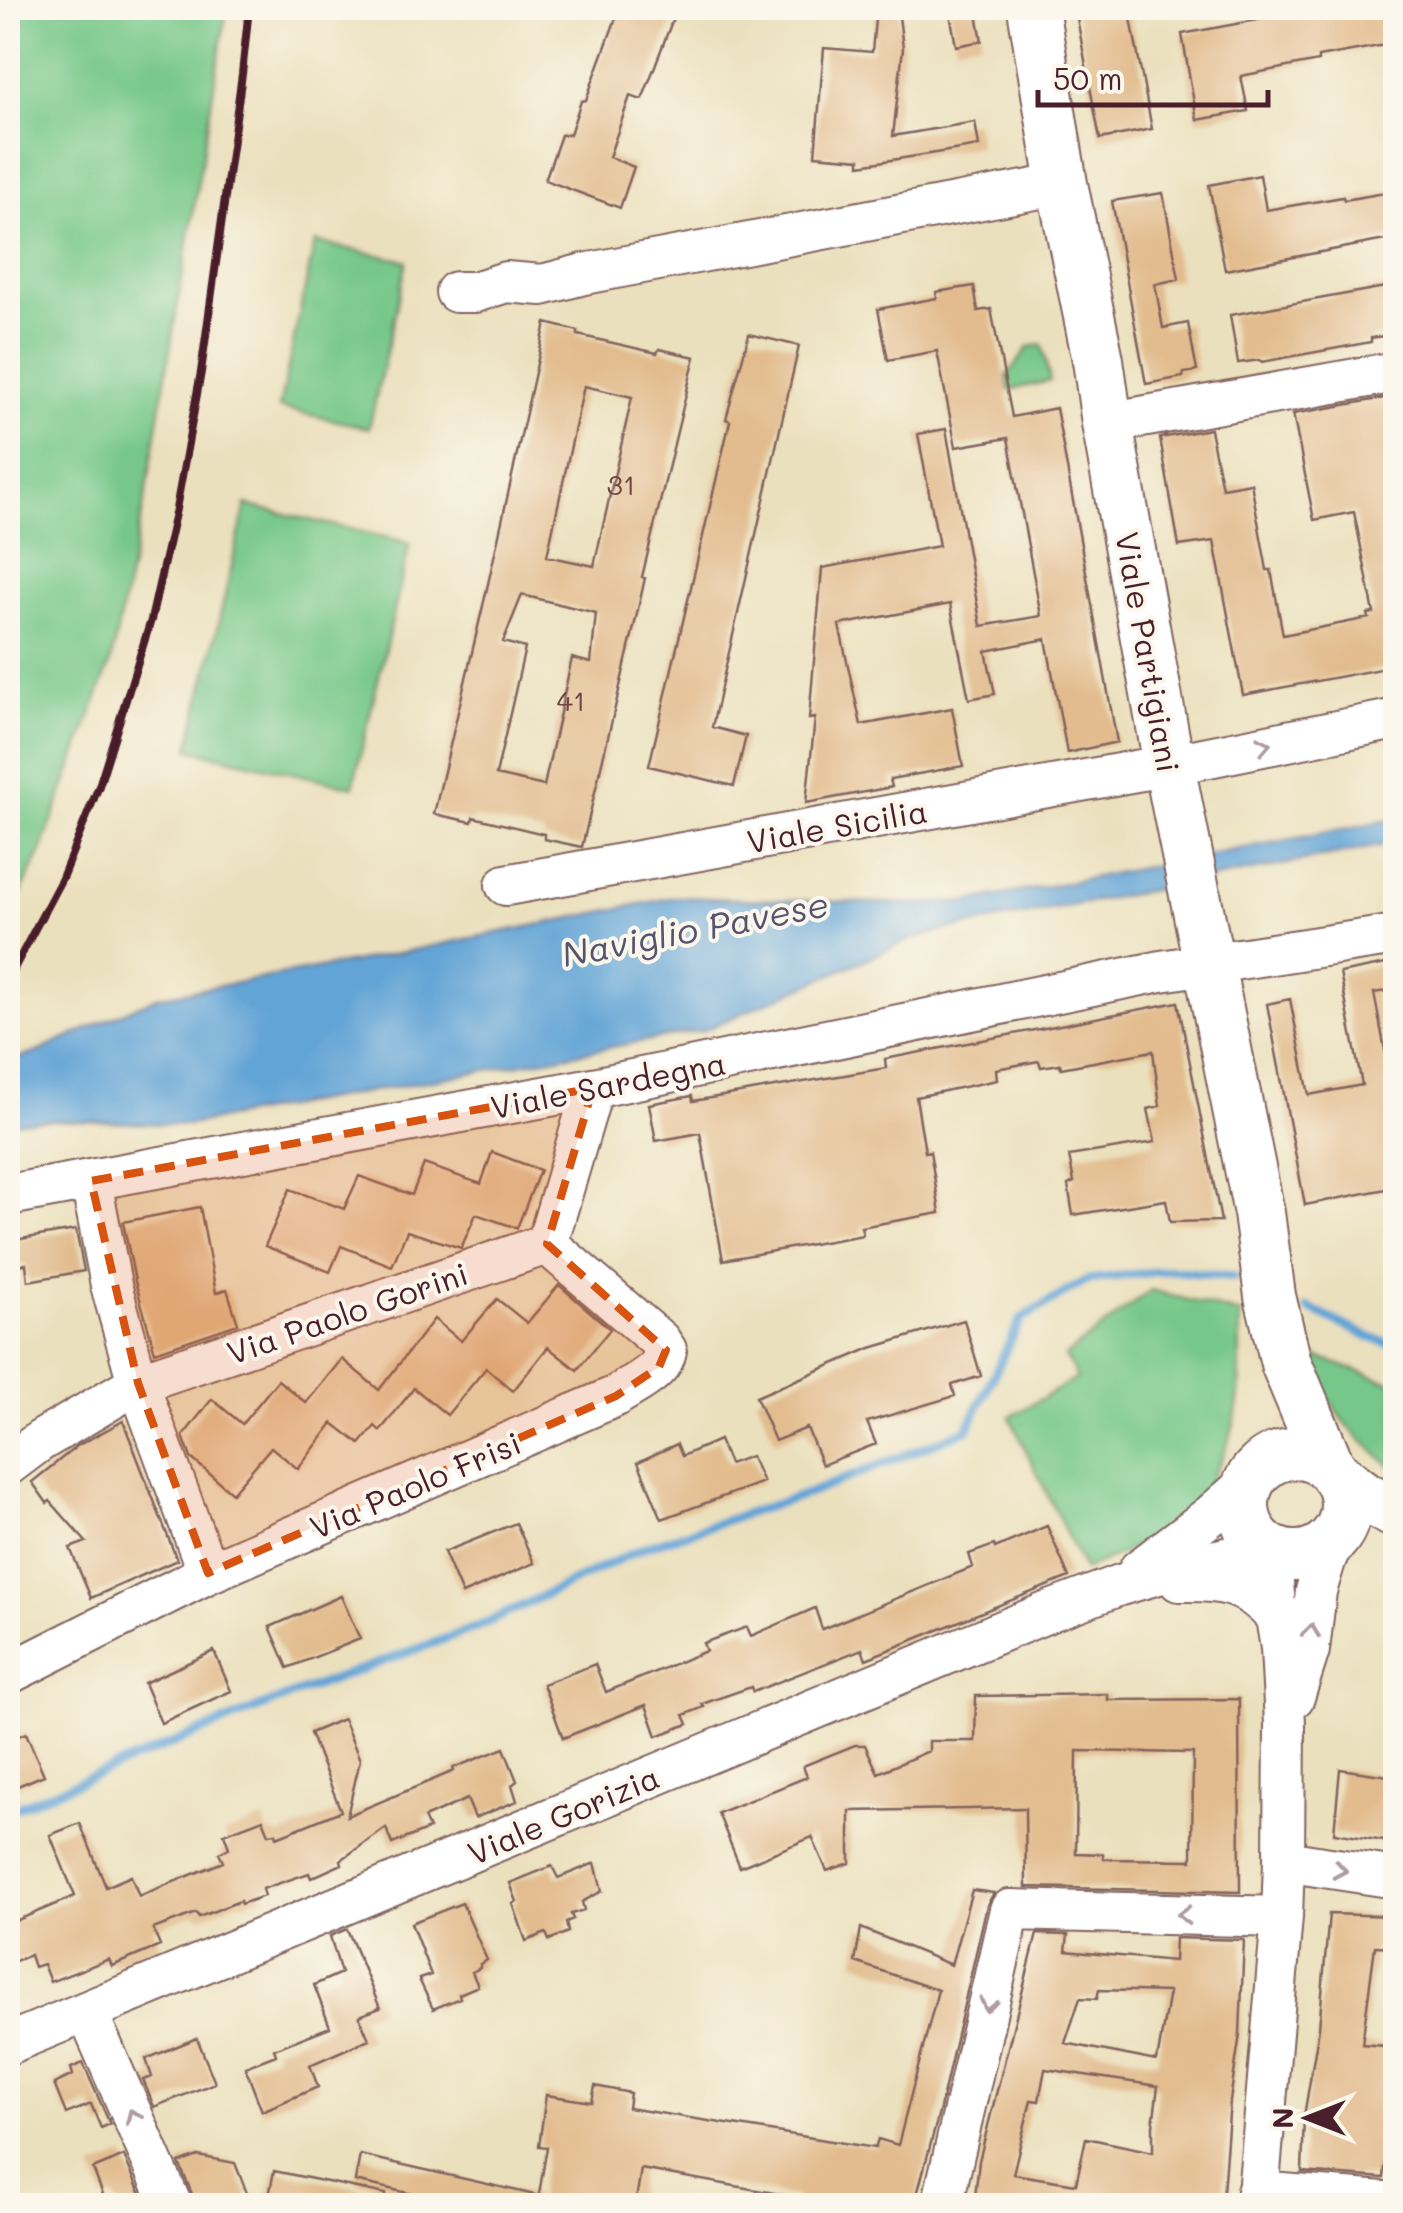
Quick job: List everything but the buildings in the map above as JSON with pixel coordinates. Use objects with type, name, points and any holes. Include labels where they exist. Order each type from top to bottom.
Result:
[{"type":"main road","name":"Viale Partigiani","points":[[1033,8],[1171,777],[1259,1213],[1270,1296],[1286,1363],[1333,1471]]},
{"type":"main road","name":"Viale Partigiani","points":[[1254,1476],[1268,1438],[1272,1402],[1270,1296]]},
{"type":"main road","points":[[1333,1471],[1343,1489],[1346,1506],[1343,1522],[1323,1548],[1307,1554],[1285,1555],[1259,1541],[1245,1512],[1245,1495],[1254,1476],[1276,1458],[1292,1454],[1309,1456],[1333,1471],[1365,1497],[1396,1512]]},
{"type":"main road","points":[[1335,1536],[1396,1523]]},
{"type":"street","points":[[456,292],[475,292],[506,282],[542,286],[584,274],[1062,184]]},
{"type":"street","points":[[1106,423],[1396,372]]},
{"type":"street","name":"Viale Sicilia","points":[[506,885],[1171,777],[1396,719]]},
{"type":"street","name":"Viale Sardegna","points":[[8,1195],[593,1088],[1208,964],[1396,934]]},
{"type":"street","points":[[547,1244],[593,1088]]},
{"type":"street","points":[[91,1181],[138,1384],[208,1572]]},
{"type":"street","name":"Via Paolo Gorini","points":[[8,1465],[40,1441],[138,1384],[547,1244]]},
{"type":"street","name":"Via Paolo Frisi","points":[[8,1674],[208,1572],[616,1396],[658,1367],[665,1360],[666,1350],[660,1342],[547,1244]]},
{"type":"street","name":"Viale Gorizia","points":[[1120,1584],[1210,1516],[1254,1476]]},
{"type":"street","points":[[1285,1724],[1309,1650],[1316,1591],[1335,1536]]},
{"type":"street","points":[[1270,1549],[1285,1724],[1284,1861],[1257,2199],[1396,2202]]},
{"type":"street","name":"Viale Gorizia","points":[[8,2044],[1120,1584],[1270,1549]]},
{"type":"street","name":"Viale Gorizia","points":[[1120,1584],[1220,1581],[1260,1601],[1276,1617]]},
{"type":"street","points":[[1284,1861],[1396,1878]]},
{"type":"street","points":[[942,2206],[1010,1910],[1282,1918]]},
{"type":"street","points":[[87,2012],[172,2206]]},
{"type":"highlighted area","points":[[593,1088],[547,1244],[666,1350],[659,1367],[616,1396],[208,1573],[138,1383],[91,1181]]},
{"type":"green space","points":[[8,8],[227,8],[145,500],[111,660],[40,854],[8,919]]},
{"type":"green space","points":[[315,242],[407,261],[369,428],[279,408]]},
{"type":"green space","points":[[1042,345],[1050,381],[1009,390],[1007,376],[1029,347]]},
{"type":"green space","points":[[246,505],[410,543],[353,787],[189,749]]},
{"type":"green space","points":[[1151,1290],[1240,1314],[1236,1416],[1212,1478],[1184,1513],[1148,1540],[1084,1570],[1010,1417],[1077,1378],[1065,1356]]},
{"type":"green space","points":[[1311,1355],[1395,1384],[1395,1469],[1343,1420],[1325,1391]]},
{"type":"water","name":"Naviglio Pavese","points":[[1395,819],[1395,843],[912,939],[704,1030],[188,1125],[47,1120],[8,1123],[8,1061],[35,1053],[157,997],[675,897],[966,902]]},
{"type":"waterway","points":[[8,1811],[288,1696],[480,1626],[647,1546],[810,1493],[967,1430],[1021,1319],[1087,1280],[1171,1270],[1234,1277]]},
{"type":"waterway","points":[[1308,1308],[1396,1346]]},
{"type":"railway","points":[[8,980],[62,878],[99,786],[151,620],[201,372],[249,8]]}]
